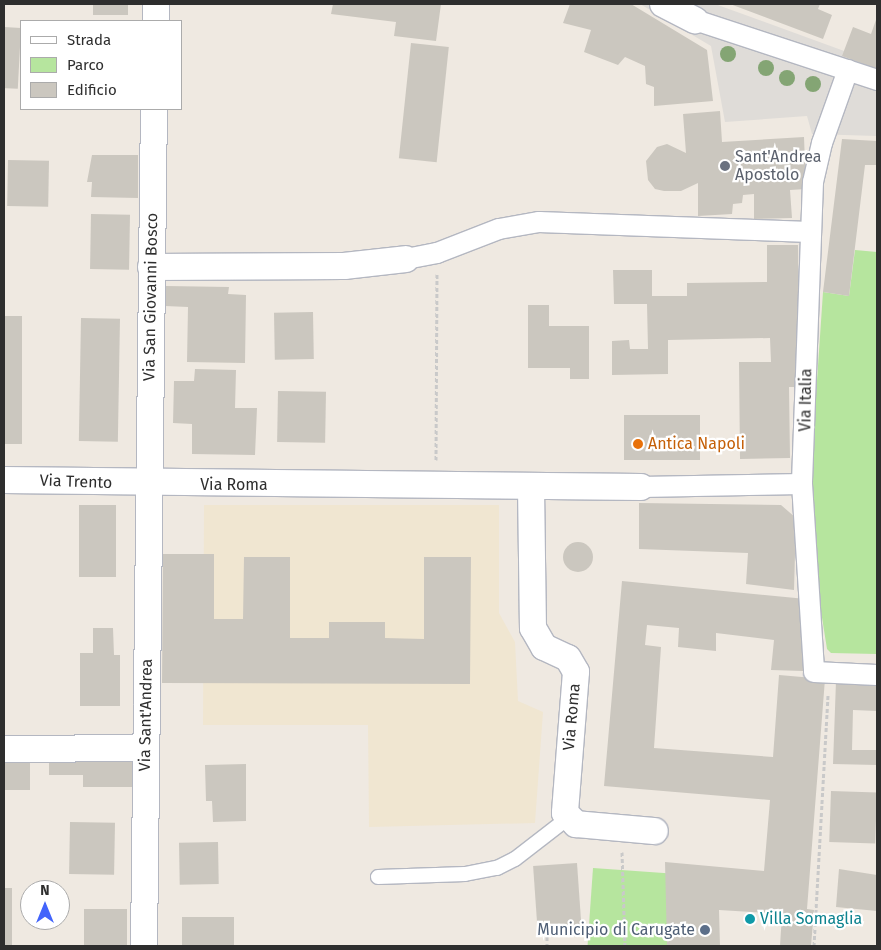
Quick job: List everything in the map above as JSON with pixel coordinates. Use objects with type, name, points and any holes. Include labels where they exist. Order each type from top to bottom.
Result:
[{"type":"street","points":[[156,4],[156,20]]},
{"type":"street","points":[[663,4],[695,20],[877,80]]},
{"type":"street","name":"Via Italia","points":[[848,70],[816,165],[810,232],[802,484],[814,672],[877,675]]},
{"type":"street","name":"Via San Giovanni Bosco","points":[[148,484],[154,110]]},
{"type":"street","points":[[151,267],[344,266],[406,260],[437,253],[499,229],[539,222],[810,232]]},
{"type":"street","name":"Via Trento","points":[[4,480],[148,484]]},
{"type":"street","name":"Via Roma","points":[[148,484],[642,487],[802,484]]},
{"type":"street","name":"Via Sant'Andrea","points":[[144,946],[148,484]]},
{"type":"street","name":"Via Roma","points":[[530,487],[533,628],[544,647],[568,658],[576,672],[564,801],[568,818]]},
{"type":"street","points":[[4,749],[145,748]]},
{"type":"street","points":[[568,818],[576,824],[655,832]]},
{"type":"lane","points":[[378,877],[465,874],[497,868],[515,859],[568,818]]},
{"type":"path","points":[[436,486],[437,253]]},
{"type":"path","points":[[814,946],[830,673]]},
{"type":"path","points":[[622,829],[625,946]]},
{"type":"path","points":[[547,930],[548,946]]},
{"type":"shaded area","points":[[640,4],[715,4],[877,63],[877,136],[812,134],[807,116],[725,122],[711,46]]},
{"type":"shaded area","points":[[204,505],[499,505],[499,613],[515,642],[518,701],[543,712],[535,823],[369,827],[368,725],[203,725]]},
{"type":"green space","points":[[855,250],[877,252],[877,654],[831,653],[827,649],[813,561],[810,484],[823,292],[849,296]]},
{"type":"green space","points":[[593,868],[678,874],[673,946],[588,946]]},
{"type":"building","points":[[93,4],[128,4],[128,15],[93,15]]},
{"type":"building","points":[[333,4],[441,4],[436,41],[394,36],[396,22],[331,14]]},
{"type":"building","points":[[570,4],[631,4],[707,50],[713,101],[654,106],[654,87],[646,84],[645,66],[625,57],[618,65],[584,52],[591,30],[563,23]]},
{"type":"building","points":[[730,4],[820,4],[818,9],[832,15],[823,39]]},
{"type":"building","points":[[877,17],[877,69],[842,56],[853,27],[871,34]]},
{"type":"building","points":[[4,27],[20,28],[18,89],[4,88]]},
{"type":"building","points":[[411,43],[449,47],[437,162],[399,158]]},
{"type":"building","name":"Sant'Andrea Apostolo","points":[[720,111],[722,142],[804,137],[806,189],[790,190],[792,218],[754,219],[754,194],[743,195],[742,203],[733,204],[732,214],[698,216],[698,183],[681,191],[664,191],[655,189],[648,180],[646,161],[657,147],[667,144],[686,153],[683,114]]},
{"type":"building","points":[[842,139],[877,141],[877,165],[865,165],[849,296],[823,292]]},
{"type":"building","points":[[92,155],[138,155],[138,198],[91,197],[92,182],[87,182]]},
{"type":"building","points":[[8,160],[49,161],[48,207],[7,206]]},
{"type":"building","points":[[91,214],[130,215],[129,270],[90,269]]},
{"type":"building","points":[[767,245],[798,245],[800,387],[789,387],[790,458],[740,459],[739,362],[771,362],[770,338],[668,340],[668,374],[612,375],[612,341],[629,340],[630,349],[648,349],[647,304],[614,304],[613,270],[652,270],[652,296],[687,296],[687,283],[767,282]]},
{"type":"building","points":[[166,286],[229,287],[228,294],[246,295],[245,363],[187,362],[188,307],[165,306]]},
{"type":"building","points":[[528,305],[549,305],[549,326],[589,326],[589,379],[570,379],[570,368],[528,368]]},
{"type":"building","points":[[313,312],[314,359],[275,360],[274,313]]},
{"type":"building","points":[[4,316],[22,316],[22,444],[4,444]]},
{"type":"building","points":[[81,318],[120,319],[118,442],[79,441]]},
{"type":"building","points":[[195,369],[236,370],[235,408],[257,408],[255,455],[192,454],[192,424],[173,423],[174,381],[194,381]]},
{"type":"building","points":[[278,391],[326,392],[325,443],[277,442]]},
{"type":"building","points":[[624,415],[700,415],[700,460],[624,460]]},
{"type":"building","points":[[639,503],[781,505],[796,518],[794,590],[746,584],[748,553],[639,549]]},
{"type":"building","points":[[79,505],[116,505],[116,577],[79,577]]},
{"type":"building","points":[[578,542],[584,543],[592,551],[592,563],[584,571],[578,572],[572,571],[564,563],[563,557],[564,551],[572,543]]},
{"type":"building","points":[[163,554],[214,554],[214,619],[243,619],[244,557],[290,557],[290,638],[329,638],[329,622],[385,622],[385,638],[424,639],[424,557],[471,557],[470,684],[162,683]]},
{"type":"building","points":[[622,581],[806,599],[803,671],[771,670],[774,640],[716,633],[716,651],[678,647],[679,628],[647,625],[645,645],[661,647],[654,748],[773,757],[779,675],[825,679],[807,909],[814,910],[811,946],[780,946],[782,914],[719,910],[720,946],[667,946],[665,862],[764,871],[770,800],[604,786]]},
{"type":"building","points":[[93,628],[113,628],[114,655],[120,655],[120,706],[80,706],[80,653],[93,653]]},
{"type":"building","points":[[836,681],[877,683],[877,711],[853,710],[852,750],[877,750],[877,765],[833,764]]},
{"type":"building","points":[[49,755],[133,755],[133,787],[83,787],[83,775],[49,775]]},
{"type":"building","points":[[4,756],[30,756],[30,790],[4,790]]},
{"type":"building","points":[[246,764],[246,821],[213,822],[212,801],[206,801],[205,765]]},
{"type":"building","points":[[831,791],[877,793],[875,844],[829,842]]},
{"type":"building","points":[[70,822],[115,823],[114,875],[69,874]]},
{"type":"building","points":[[218,842],[219,884],[180,885],[179,843]]},
{"type":"building","points":[[577,863],[582,928],[538,931],[533,866]]},
{"type":"building","points":[[839,869],[877,875],[877,911],[836,907]]},
{"type":"building","points":[[4,888],[12,888],[12,946],[4,946]]},
{"type":"building","points":[[84,909],[127,909],[127,946],[84,946]]},
{"type":"building","points":[[182,917],[234,917],[234,946],[182,946]]},
{"type":"place","name":"Sant'Andrea Apostolo","points":[[725,166]]},
{"type":"place","name":"Antica Napoli","points":[[638,444]]},
{"type":"place","name":"Villa Somaglia","points":[[750,919]]},
{"type":"place","name":"Municipio di Carugate","points":[[705,930]]}]
